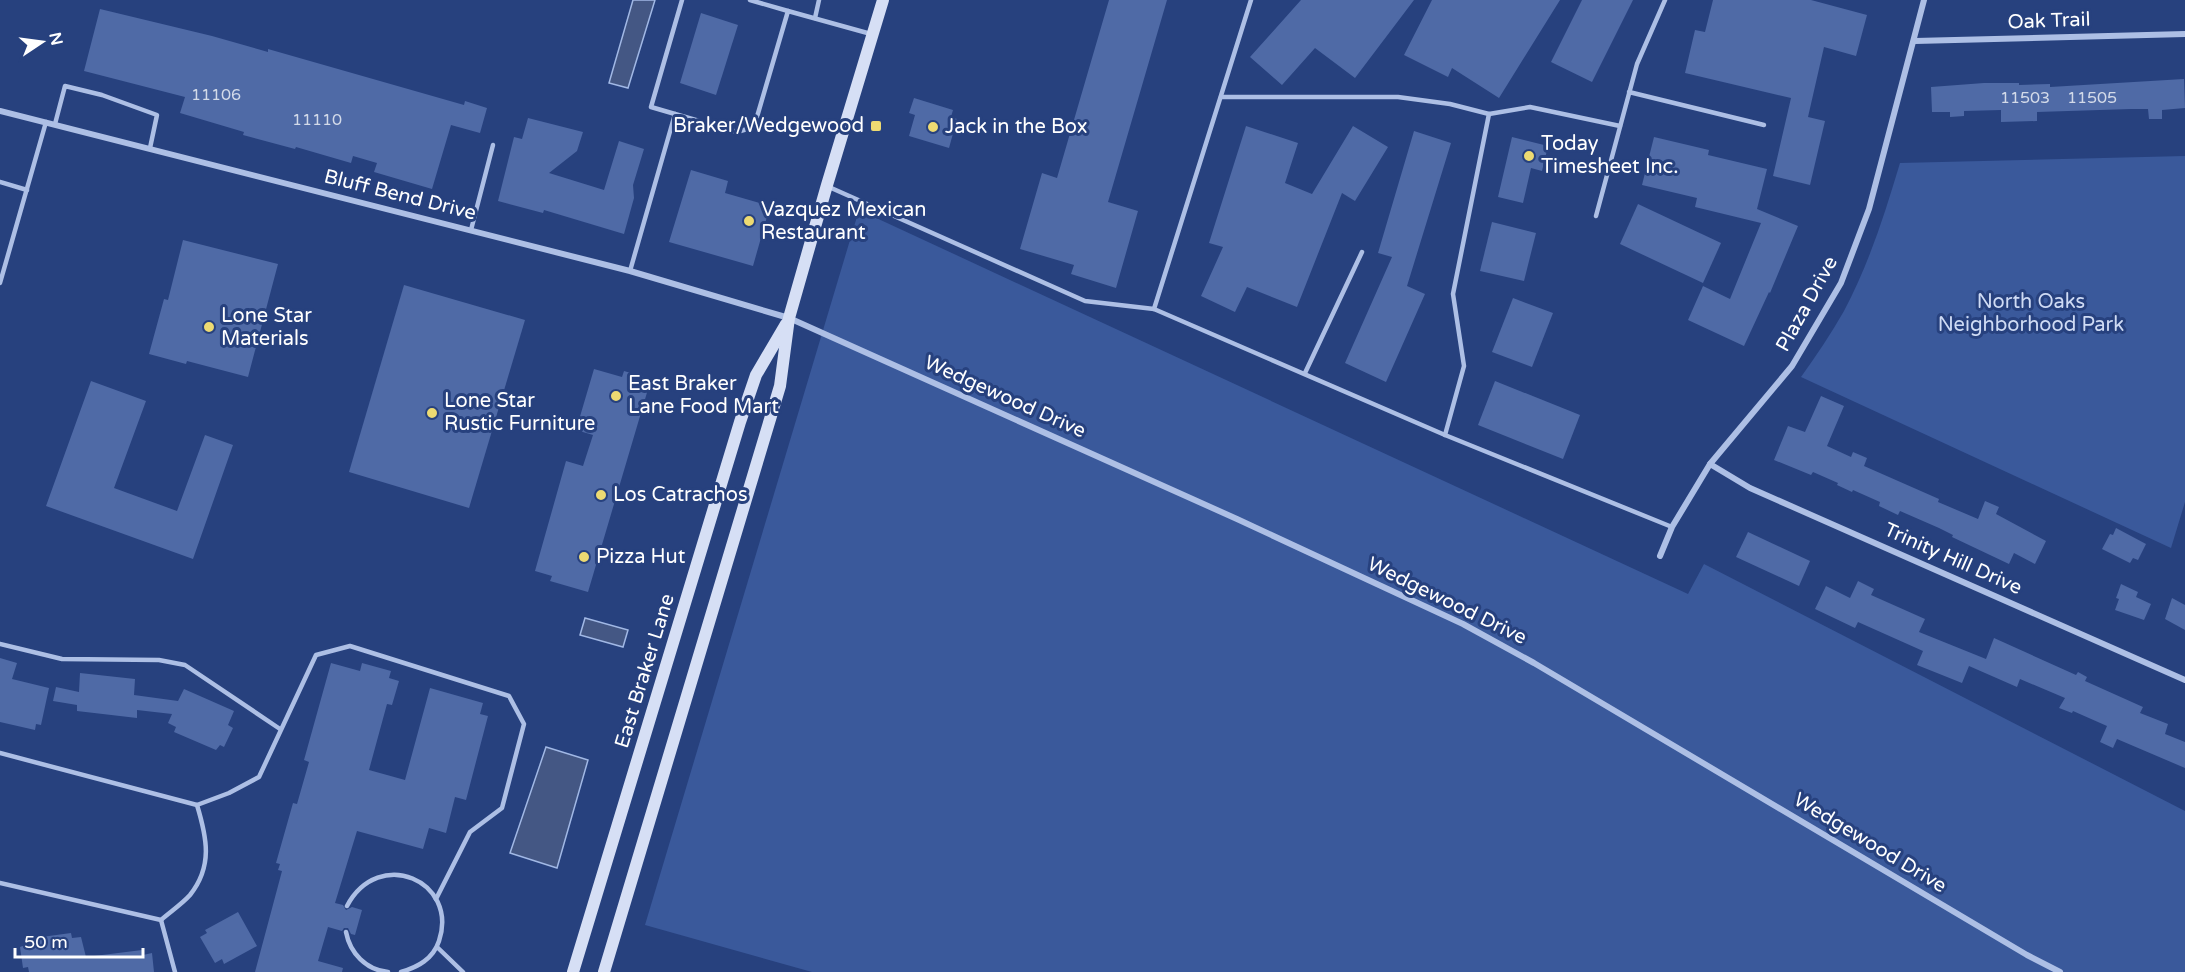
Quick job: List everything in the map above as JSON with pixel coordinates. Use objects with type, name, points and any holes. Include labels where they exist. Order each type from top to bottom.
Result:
[{"type":"main road","name":"East Braker Lane","points":[[604,972],[780,386],[789,318],[826,185],[883,0]]},
{"type":"main road","name":"East Braker Lane","points":[[573,972],[756,375],[789,318]]},
{"type":"street","name":"Plaza Drive","points":[[1660,556],[1672,527],[1710,464],[1792,366],[1841,283],[1869,209],[1924,0]]},
{"type":"street","name":"Oak Trail","points":[[1915,41],[2185,34]]},
{"type":"street","name":"Bluff Bend Drive","points":[[0,111],[630,271],[789,318]]},
{"type":"street","name":"Wedgewood Drive","points":[[789,318],[1237,519],[1463,624],[1534,663],[2017,949],[2060,972]]},
{"type":"street","name":"Trinity Hill Drive","points":[[1710,464],[1750,488],[2185,680]]},
{"type":"lane","points":[[682,0],[651,107],[737,132],[754,127],[788,11]]},
{"type":"lane","points":[[750,0],[764,2],[872,35]]},
{"type":"lane","points":[[815,18],[819,0]]},
{"type":"lane","points":[[1154,309],[1251,0]]},
{"type":"lane","points":[[1596,216],[1637,64],[1665,0]]},
{"type":"lane","points":[[55,124],[65,86],[102,95],[157,115],[150,148]]},
{"type":"lane","points":[[1629,92],[1764,125]]},
{"type":"lane","points":[[1221,97],[1398,97],[1450,104],[1489,114],[1530,107],[1620,126]]},
{"type":"lane","points":[[630,271],[675,114]]},
{"type":"lane","points":[[1445,435],[1464,366],[1453,294],[1489,114]]},
{"type":"lane","points":[[0,283],[46,122]]},
{"type":"lane","points":[[471,230],[493,145]]},
{"type":"lane","points":[[0,183],[27,190]]},
{"type":"lane","points":[[826,185],[1085,301],[1154,309],[1445,435],[1672,527]]},
{"type":"lane","points":[[1305,374],[1362,252]]},
{"type":"lane","points":[[0,644],[62,659],[159,660],[185,665],[280,729]]},
{"type":"lane","points":[[0,753],[197,805],[229,793],[259,777],[316,655],[351,646],[509,696],[525,724],[502,808],[470,832],[436,899]]},
{"type":"lane","points":[[161,920],[190,895],[204,869],[206,836],[197,805]]},
{"type":"lane","points":[[347,906],[364,883],[379,876],[396,874],[412,878],[426,886],[436,899],[442,915],[442,932],[437,947],[427,960],[414,968],[401,972]]},
{"type":"lane","points":[[0,883],[161,920]]},
{"type":"lane","points":[[161,920],[175,972]]},
{"type":"lane","points":[[346,932],[347,941],[356,955],[368,966],[388,972]]},
{"type":"lane","points":[[437,947],[463,972]]},
{"type":"green space","name":"North Oaks Neighborhood Park","points":[[2185,156],[2185,502],[2171,548],[1801,377],[1834,328],[1853,293],[1876,238],[1900,163]]},
{"type":"green space","points":[[859,210],[1688,594],[1704,564],[2185,811],[2185,972],[812,972],[645,925]]},
{"type":"shaded area","points":[[633,0],[655,0],[628,88],[609,83]]},
{"type":"shaded area","points":[[585,618],[628,630],[623,647],[580,635]]},
{"type":"shaded area","points":[[546,747],[588,760],[557,868],[510,853]]},
{"type":"building","points":[[1109,0],[1167,0],[1108,202],[1138,211],[1116,288],[1071,274],[1074,265],[1020,249],[1042,173],[1057,178]]},
{"type":"building","points":[[1301,0],[1414,0],[1355,78],[1315,48],[1282,85],[1250,57]]},
{"type":"building","points":[[1432,0],[1560,0],[1499,98],[1452,68],[1448,77],[1404,55]]},
{"type":"building","points":[[1582,0],[1633,0],[1592,82],[1551,62]]},
{"type":"building","points":[[1713,0],[1811,0],[1867,15],[1856,56],[1824,47],[1808,117],[1825,121],[1810,185],[1773,176],[1791,98],[1685,73],[1695,30],[1705,32]]},
{"type":"building","points":[[100,9],[268,52],[268,49],[464,105],[465,101],[487,108],[480,133],[451,125],[432,189],[374,172],[377,163],[353,156],[351,163],[243,135],[244,132],[180,113],[185,97],[84,71]]},
{"type":"building","points":[[701,13],[738,25],[716,95],[680,83]]},
{"type":"building","points":[[2184,79],[2185,108],[2162,110],[2162,119],[2149,119],[2148,109],[2037,112],[2037,121],[2001,122],[2001,110],[1964,111],[1964,116],[1950,117],[1950,112],[1932,112],[1931,87],[2019,83],[2019,85],[2050,84],[2050,87]]},
{"type":"building","name":"Jack in the Box","points":[[914,98],[953,110],[951,117],[957,119],[949,148],[909,136],[915,115],[909,113]]},
{"type":"building","points":[[528,118],[583,132],[577,151],[549,173],[604,190],[619,141],[644,149],[633,185],[634,198],[624,234],[544,210],[543,213],[498,201],[514,137],[522,139]]},
{"type":"building","points":[[1246,126],[1298,143],[1285,183],[1312,194],[1353,126],[1388,147],[1355,201],[1342,193],[1297,307],[1247,287],[1235,312],[1201,296],[1223,247],[1209,243]]},
{"type":"building","points":[[1414,131],[1451,143],[1407,286],[1425,294],[1386,382],[1345,363],[1392,257],[1378,253]]},
{"type":"building","points":[[1512,137],[1548,146],[1542,171],[1531,168],[1523,203],[1498,197]]},
{"type":"building","points":[[1654,137],[1709,150],[1708,155],[1767,169],[1757,209],[1798,226],[1770,293],[1744,346],[1688,320],[1703,286],[1730,299],[1761,223],[1695,207],[1697,198],[1642,185]]},
{"type":"building","points":[[691,170],[728,181],[725,193],[770,206],[753,266],[669,242]]},
{"type":"building","points":[[1638,204],[1721,243],[1703,283],[1620,244]]},
{"type":"building","points":[[1492,222],[1536,233],[1524,281],[1480,271]]},
{"type":"building","name":"Lone Star Materials","points":[[183,240],[278,264],[248,377],[149,354],[164,299],[168,300]]},
{"type":"building","name":"Lone Star Rustic Furniture","points":[[404,285],[525,320],[469,508],[349,472]]},
{"type":"building","points":[[1513,298],[1553,313],[1532,367],[1492,352]]},
{"type":"building","points":[[594,369],[622,377],[624,371],[651,379],[588,592],[550,581],[552,576],[535,571],[566,461],[583,466],[593,435],[576,430]]},
{"type":"building","points":[[91,381],[146,401],[114,488],[177,511],[205,435],[233,445],[193,559],[46,506]]},
{"type":"building","points":[[1495,381],[1580,415],[1563,459],[1478,425]]},
{"type":"building","points":[[1821,396],[1844,406],[1827,446],[1851,457],[1853,452],[1867,458],[1864,466],[1978,519],[1985,501],[1999,507],[1996,514],[2046,541],[2035,564],[2014,553],[2009,564],[1952,537],[1953,535],[1939,528],[1900,511],[1898,515],[1879,506],[1880,502],[1853,490],[1852,492],[1837,485],[1838,483],[1813,472],[1811,475],[1774,460],[1788,426],[1805,432]]},
{"type":"building","points":[[2116,528],[2146,544],[2138,560],[2133,558],[2130,563],[2102,549]]},
{"type":"building","points":[[1748,532],[1810,561],[1799,586],[1736,557]]},
{"type":"building","points":[[1858,581],[1874,589],[1871,595],[1925,619],[1919,632],[1986,659],[1994,638],[2076,675],[2078,672],[2087,677],[2085,681],[2143,707],[2140,713],[2168,724],[2165,734],[2185,742],[2185,768],[2117,739],[2113,748],[2100,742],[2107,726],[2073,711],[2072,713],[2059,708],[2065,698],[2020,679],[2017,687],[1969,666],[1962,683],[1917,665],[1923,651],[1858,622],[1855,628],[1815,609],[1826,586],[1850,598]]},
{"type":"building","points":[[2121,584],[2138,592],[2136,597],[2151,604],[2144,620],[2115,610]]},
{"type":"building","points":[[2172,598],[2185,605],[2185,630],[2165,619]]},
{"type":"building","points":[[0,658],[17,663],[12,679],[49,688],[41,725],[36,724],[35,730],[0,722]]},
{"type":"building","points":[[331,663],[360,671],[362,663],[391,671],[389,678],[399,681],[392,705],[387,704],[369,770],[405,780],[430,688],[483,703],[480,714],[488,716],[466,800],[455,797],[446,833],[429,828],[423,849],[357,831],[335,903],[343,905],[346,910],[352,907],[362,910],[355,935],[351,934],[348,928],[342,931],[328,927],[318,961],[343,968],[342,972],[255,972],[282,871],[278,870],[280,864],[276,863],[293,803],[297,804],[309,762],[304,760]]},
{"type":"building","points":[[80,673],[135,679],[134,695],[178,701],[184,689],[234,711],[228,725],[233,728],[224,747],[220,745],[216,750],[174,732],[176,727],[168,723],[172,714],[137,710],[137,718],[77,711],[77,705],[53,701],[56,687],[79,692]]},
{"type":"building","points":[[238,912],[257,946],[224,964],[222,959],[215,963],[200,937],[207,933],[205,930]]},
{"type":"building","points":[[71,933],[72,938],[81,937],[86,957],[142,950],[143,955],[152,953],[154,972],[29,972],[28,967],[23,968],[20,947],[28,944],[27,939]]},
{"type":"place","name":"Braker/Wedgewood","points":[[876,126]]},
{"type":"place","name":"Jack in the Box","points":[[933,127]]},
{"type":"place","name":"Today Timesheet Inc.","points":[[1529,156]]},
{"type":"place","name":"Vazquez Mexican Restaurant","points":[[749,221]]},
{"type":"place","name":"Lone Star Materials","points":[[209,327]]},
{"type":"place","name":"East Braker Lane Food Mart","points":[[616,396]]},
{"type":"place","name":"Lone Star Rustic Furniture","points":[[432,413]]},
{"type":"place","name":"Los Catrachos","points":[[601,495]]},
{"type":"place","name":"Pizza Hut","points":[[584,557]]}]
